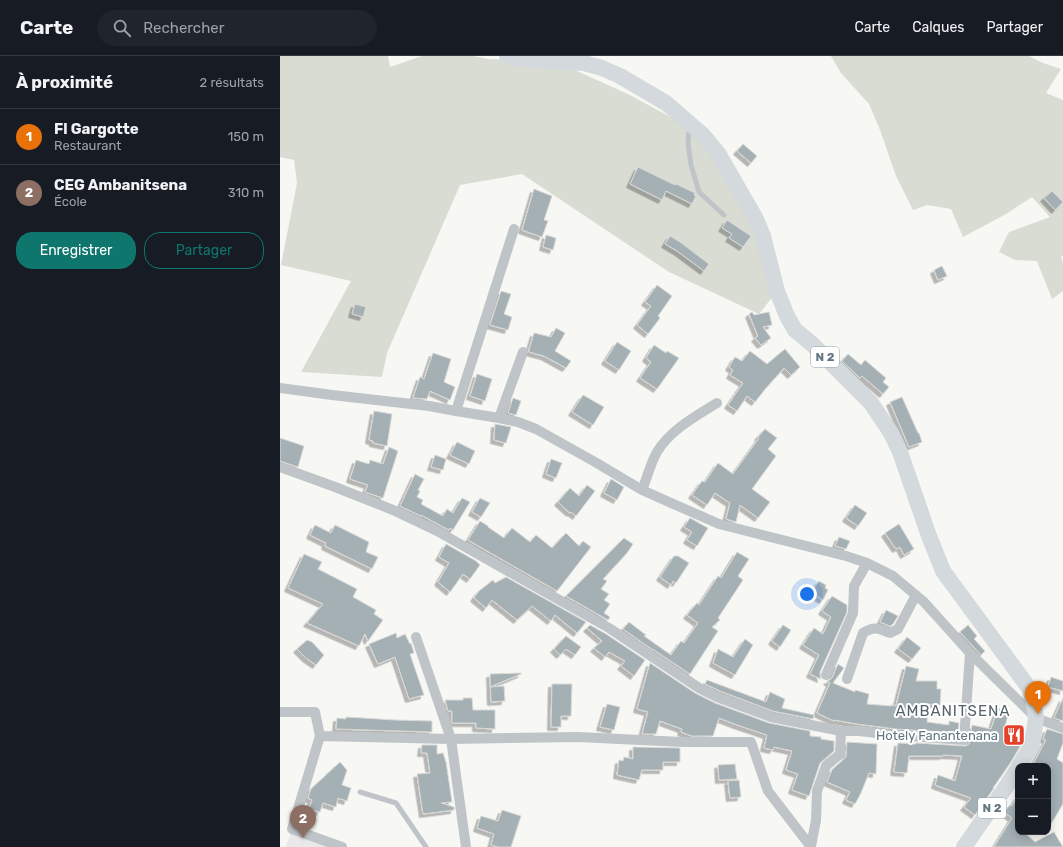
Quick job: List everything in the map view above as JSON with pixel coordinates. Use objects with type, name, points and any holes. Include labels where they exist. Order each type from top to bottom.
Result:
[{"type":"main road","name":"N 2","points":[[507,56],[519,59],[584,64],[602,68],[620,76],[666,103],[703,134],[718,153],[756,219],[764,236],[777,291],[787,316],[795,330],[812,344],[871,403],[891,433],[900,452],[929,536],[943,571],[1029,688],[1033,698],[1036,718],[1032,745],[1021,763]]},
{"type":"main road","name":"N 2","points":[[964,847],[1015,772]]},
{"type":"street","points":[[456,411],[514,229]]},
{"type":"street","points":[[499,418],[523,352]]},
{"type":"street","points":[[280,388],[429,406],[518,422],[536,429],[642,490],[719,524],[846,556],[867,563],[893,576],[924,602],[970,653],[1036,718],[1063,728]]},
{"type":"street","points":[[642,490],[657,452],[668,438],[680,426],[717,403]]},
{"type":"street","points":[[280,467],[393,510],[437,531],[609,628],[699,688],[717,697],[771,717],[841,731],[859,731],[964,740],[970,653]]},
{"type":"street","points":[[826,675],[853,613],[854,586],[867,563]]},
{"type":"street","points":[[846,679],[862,633],[870,629],[879,628],[890,633],[898,629],[916,595]]},
{"type":"street","points":[[416,637],[451,739],[466,847]]},
{"type":"street","points":[[280,712],[315,712],[320,736],[292,829],[342,847]]},
{"type":"street","points":[[811,846],[816,820],[817,791],[826,766],[840,754],[841,731]]},
{"type":"street","points":[[320,736],[451,739],[578,737],[682,742],[751,742],[768,791],[811,846]]},
{"type":"lane","points":[[690,123],[688,143],[691,165],[699,192],[724,215]]},
{"type":"lane","points":[[360,792],[396,803],[426,847]]},
{"type":"shaded area","points":[[280,56],[388,56],[390,67],[422,56],[473,56],[488,59],[557,62],[630,95],[703,135],[734,181],[777,291],[759,314],[669,272],[522,174],[460,185],[387,353],[382,377],[301,372],[351,281],[281,265],[297,183],[294,160],[280,157]]},
{"type":"shaded area","points":[[831,56],[1029,56],[1043,63],[1061,69],[1046,93],[1063,100],[1063,255],[1061,257],[1063,263],[1063,291],[1052,299],[1037,261],[1015,260],[999,252],[1009,232],[1050,217],[1032,197],[1006,214],[963,237],[951,209],[927,205],[913,210],[896,176],[869,104],[841,73]]},
{"type":"shaded area","points":[[292,829],[343,847],[286,847]]},
{"type":"building","points":[[743,144],[757,156],[751,163],[737,151]]},
{"type":"building","points":[[638,167],[695,193],[694,195],[696,196],[692,204],[666,191],[662,200],[630,184]]},
{"type":"building","points":[[534,189],[552,196],[544,220],[548,221],[542,237],[522,230]]},
{"type":"building","points":[[1052,191],[1063,202],[1055,210],[1044,198]]},
{"type":"building","points":[[727,220],[751,236],[743,247],[729,238],[732,234],[722,228]]},
{"type":"building","points":[[546,235],[556,238],[553,250],[543,247]]},
{"type":"building","points":[[670,236],[709,264],[704,271],[665,244]]},
{"type":"building","points":[[942,266],[947,276],[938,280],[934,270]]},
{"type":"building","points":[[657,285],[672,296],[658,316],[660,318],[648,334],[637,325],[651,306],[645,302]]},
{"type":"building","points":[[501,291],[511,294],[504,314],[512,317],[508,330],[490,325]]},
{"type":"building","points":[[355,304],[366,307],[363,317],[352,314]]},
{"type":"building","points":[[752,312],[754,315],[769,312],[772,325],[763,327],[771,338],[761,345],[755,338],[758,336],[749,314]]},
{"type":"building","points":[[556,328],[565,333],[555,351],[571,361],[566,368],[544,356],[529,352],[534,333],[551,337]]},
{"type":"building","points":[[617,342],[631,351],[619,370],[605,361]]},
{"type":"building","points":[[654,345],[666,353],[667,351],[679,358],[657,389],[640,378],[651,362],[646,358]]},
{"type":"building","points":[[785,349],[800,367],[791,375],[784,368],[755,402],[747,396],[737,411],[728,405],[743,383],[730,375],[733,370],[729,367],[735,357],[742,361],[750,351],[767,364]]},
{"type":"building","points":[[433,353],[451,359],[444,382],[455,387],[450,400],[430,391],[427,399],[413,398],[420,377],[424,379]]},
{"type":"building","points":[[848,354],[861,365],[865,360],[886,378],[883,382],[889,387],[883,394],[862,376],[860,378],[842,361]]},
{"type":"building","points":[[477,374],[492,379],[485,401],[470,396]]},
{"type":"building","points":[[583,395],[604,407],[593,425],[572,412]]},
{"type":"building","points":[[902,397],[922,442],[909,447],[890,402]]},
{"type":"building","points":[[513,398],[521,401],[516,415],[508,413]]},
{"type":"building","points":[[374,411],[392,414],[387,446],[373,443],[373,441],[369,440]]},
{"type":"building","points":[[495,424],[511,427],[506,443],[494,440]]},
{"type":"building","points":[[765,429],[777,438],[768,449],[776,456],[752,489],[770,502],[758,518],[740,505],[736,522],[726,519],[730,503],[715,493],[707,505],[692,495],[702,481],[705,482],[718,463],[733,474]]},
{"type":"building","points":[[280,438],[304,446],[298,467],[280,461]]},
{"type":"building","points":[[457,442],[475,451],[469,464],[450,455]]},
{"type":"building","points":[[389,447],[398,451],[383,498],[365,492],[368,485],[350,479],[356,460],[369,464],[370,460],[383,464]]},
{"type":"building","points":[[435,455],[446,459],[443,470],[431,467]]},
{"type":"building","points":[[551,459],[562,463],[556,478],[546,474]]},
{"type":"building","points":[[415,474],[424,479],[418,490],[420,491],[417,497],[423,500],[421,504],[443,516],[447,509],[453,513],[462,498],[470,502],[453,530],[450,528],[449,530],[400,506]]},
{"type":"building","points":[[611,479],[624,487],[617,500],[604,493]]},
{"type":"building","points":[[587,485],[595,491],[576,516],[571,512],[570,513],[558,502],[570,488],[579,496]]},
{"type":"building","points":[[480,498],[490,503],[481,517],[472,512]]},
{"type":"building","points":[[855,505],[867,513],[858,526],[846,518]]},
{"type":"building","points":[[690,518],[708,528],[697,546],[687,540],[692,532],[684,527]]},
{"type":"building","points":[[480,521],[504,538],[512,528],[530,542],[536,535],[552,548],[566,533],[579,546],[583,541],[591,547],[557,591],[468,540]]},
{"type":"building","points":[[899,524],[914,549],[904,555],[900,547],[896,549],[885,533]]},
{"type":"building","points":[[315,525],[331,533],[335,525],[369,542],[366,552],[378,557],[372,569],[325,546],[326,543],[310,535]]},
{"type":"building","points":[[839,537],[850,541],[846,549],[835,546]]},
{"type":"building","points":[[624,538],[633,544],[627,553],[603,579],[607,581],[601,589],[609,594],[604,600],[610,604],[604,613],[610,617],[608,620],[566,596]]},
{"type":"building","points":[[446,544],[476,561],[480,565],[470,579],[463,574],[450,592],[438,582],[449,563],[439,557]]},
{"type":"building","points":[[737,552],[749,559],[738,576],[743,580],[718,618],[720,620],[712,627],[718,631],[690,674],[623,629],[629,622],[646,635],[644,636],[671,655],[681,641],[684,643],[698,623],[687,615],[697,603],[699,605],[718,576],[721,578]]},
{"type":"building","points":[[304,554],[322,562],[318,569],[357,589],[353,597],[376,610],[374,614],[383,620],[368,641],[365,634],[359,646],[307,623],[323,604],[288,588]]},
{"type":"building","points":[[674,556],[678,556],[689,563],[676,583],[673,581],[671,585],[660,577]]},
{"type":"building","points":[[506,577],[586,622],[577,633],[555,615],[551,621],[532,606],[517,620],[492,600],[486,608],[474,598],[479,591],[493,580],[495,583]]},
{"type":"building","points":[[819,581],[826,585],[825,588],[828,590],[823,600],[811,593]]},
{"type":"building","points":[[832,596],[847,605],[847,612],[820,672],[821,679],[810,674],[819,655],[803,645],[814,628],[823,634],[831,617],[822,611]]},
{"type":"building","points":[[886,610],[898,616],[890,626],[880,622]]},
{"type":"building","points":[[590,625],[645,660],[634,676],[621,666],[625,661],[609,652],[605,657],[594,648],[602,641],[587,628]]},
{"type":"building","points":[[783,625],[791,630],[780,647],[772,641]]},
{"type":"building","points":[[968,625],[977,636],[974,639],[985,651],[981,655],[960,632]]},
{"type":"building","points":[[396,633],[397,638],[405,634],[410,644],[411,643],[414,653],[410,654],[424,695],[409,699],[395,657],[378,664],[369,644]]},
{"type":"building","points":[[566,636],[581,647],[575,655],[566,649],[560,655],[554,649]]},
{"type":"building","points":[[907,637],[921,648],[912,659],[898,649]]},
{"type":"building","points":[[745,639],[753,645],[735,675],[713,663],[718,649],[733,657]]},
{"type":"building","points":[[307,640],[312,642],[324,655],[316,665],[297,649]]},
{"type":"building","points":[[650,663],[695,693],[715,703],[769,723],[810,731],[810,736],[821,737],[821,739],[834,741],[834,751],[820,763],[809,796],[792,790],[798,774],[786,770],[792,751],[774,747],[773,750],[764,748],[767,735],[719,718],[713,736],[692,736],[681,732],[682,729],[660,721],[656,734],[642,734],[648,712],[637,709]]},
{"type":"building","points":[[838,664],[844,668],[833,683],[855,692],[855,690],[869,694],[867,704],[891,706],[896,706],[906,666],[919,669],[916,681],[937,681],[937,689],[941,689],[940,705],[928,704],[927,722],[949,725],[949,721],[959,723],[958,733],[896,729],[834,721],[817,713],[830,683],[827,681],[832,678]]},
{"type":"building","points":[[521,673],[521,674],[490,687],[490,674]]},
{"type":"building","points":[[1051,677],[1063,681],[1063,691],[1048,687]]},
{"type":"building","points":[[707,680],[766,702],[770,692],[785,699],[782,708],[814,715],[813,719],[773,711],[705,684]]},
{"type":"building","points":[[552,684],[572,684],[571,716],[561,716],[561,727],[551,727]]},
{"type":"building","points":[[504,686],[505,701],[491,702],[490,687]]},
{"type":"building","points":[[463,698],[472,698],[473,710],[495,710],[495,729],[476,728],[476,723],[452,723],[452,711],[448,711],[445,700],[463,700]]},
{"type":"building","points":[[1063,698],[1063,721],[1054,718]]},
{"type":"building","points":[[607,704],[620,707],[614,730],[600,727]]},
{"type":"building","points":[[998,708],[1009,712],[1005,726],[1022,727],[1021,745],[975,815],[964,807],[971,798],[935,785],[938,775],[955,781],[962,756],[909,756],[907,773],[894,772],[898,743],[966,746],[970,741],[972,725],[991,729]]},
{"type":"building","points":[[346,717],[432,721],[432,732],[336,729],[337,718],[346,719]]},
{"type":"building","points":[[1047,729],[1063,734],[1063,743],[1057,759],[1063,763],[1063,804],[1051,824],[1051,763],[1034,763],[1046,740],[1043,739]]},
{"type":"building","points":[[847,742],[877,744],[876,774],[869,773],[855,804],[846,800],[850,792],[827,782],[832,770],[846,757]]},
{"type":"building","points":[[422,745],[437,745],[437,754],[443,753],[446,762],[452,802],[441,803],[454,807],[454,810],[423,814],[417,774],[430,773],[427,753],[421,753]]},
{"type":"building","points":[[633,747],[680,748],[680,762],[663,762],[663,770],[642,770],[639,780],[617,775],[619,760],[623,761],[624,757],[633,759]]},
{"type":"building","points":[[340,762],[347,770],[342,785],[351,788],[347,801],[338,798],[336,807],[323,803],[320,812],[309,809],[312,800],[308,798],[311,789]]},
{"type":"building","points":[[735,764],[737,779],[719,780],[718,765]]},
{"type":"building","points":[[739,780],[741,797],[730,798],[728,781]]},
{"type":"building","points":[[1015,801],[1015,835],[1027,835],[1035,842],[1051,835],[1054,832],[1063,847],[994,847],[1012,818],[1004,812],[1010,805],[1012,806]]},
{"type":"building","points":[[502,810],[521,816],[511,847],[498,847],[491,845],[494,834],[477,828],[481,816],[498,821]]},
{"type":"place","name":"Fl Gargotte","points":[[1038,714]]},
{"type":"place","name":"Hotely Fanantenana","points":[[1014,735]]},
{"type":"place","name":"CEG Ambanitsena","points":[[303,838]]},
{"type":"district","name":"AMBANITSENA","points":[[953,711]]}]
